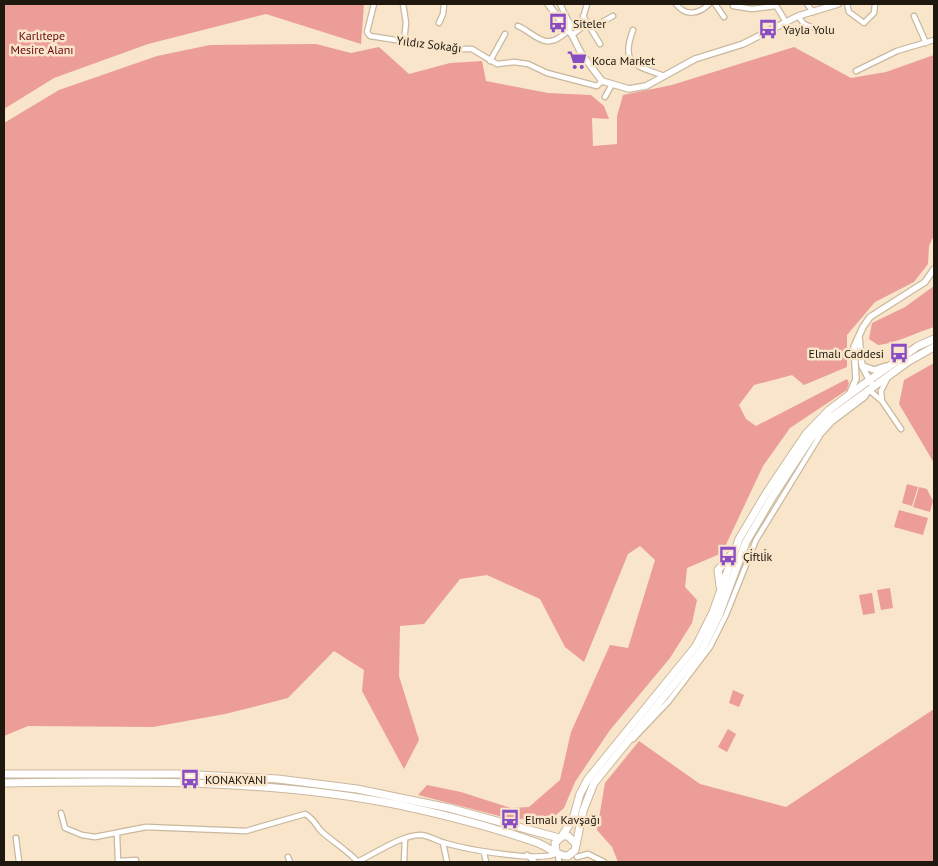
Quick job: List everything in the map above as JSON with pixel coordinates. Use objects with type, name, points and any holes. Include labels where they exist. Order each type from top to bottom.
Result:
[{"type":"highway","points":[[575,853],[587,796],[594,783],[702,650],[719,615],[746,542],[806,446],[833,416],[868,384],[918,346],[934,339]]},
{"type":"highway","points":[[557,853],[554,846],[573,820],[588,779],[696,646],[713,612],[735,551],[751,516],[806,434],[829,410],[848,396],[868,384],[890,375],[922,352],[934,347]]},
{"type":"highway","points":[[4,774],[177,774],[286,780],[358,789],[448,808],[560,837],[568,836],[575,853]]},
{"type":"highway","points":[[4,783],[142,781],[270,786],[399,805],[504,831],[564,856],[575,853]]},
{"type":"main road","points":[[548,4],[571,33],[582,53],[602,81],[611,86],[639,88],[695,59],[743,44],[798,16],[838,4]]},
{"type":"main road","points":[[868,384],[859,366],[854,347],[859,336],[870,317],[908,295],[925,282],[934,269]]},
{"type":"main road","points":[[859,366],[874,370],[899,359]]},
{"type":"main road","points":[[848,396],[856,379],[859,366]]},
{"type":"street","name":"Yıldız Sokağı","points":[[374,4],[368,34],[453,49],[478,50],[490,61],[497,64],[514,62],[528,64],[547,72],[597,86],[602,81]]},
{"type":"street","points":[[403,4],[406,23],[404,40]]},
{"type":"street","points":[[439,23],[444,14],[444,4]]},
{"type":"street","points":[[560,4],[570,22],[571,33]]},
{"type":"street","points":[[518,26],[534,36],[550,42],[580,28],[587,4]]},
{"type":"street","points":[[676,4],[683,12],[688,14],[705,8],[709,4]]},
{"type":"street","points":[[715,4],[724,17]]},
{"type":"street","points":[[807,4],[813,12]]},
{"type":"street","points":[[847,4],[849,12],[864,23],[874,12],[875,4]]},
{"type":"street","points":[[733,6],[752,9],[776,5],[786,22]]},
{"type":"street","points":[[583,16],[600,44]]},
{"type":"street","points":[[591,28],[613,16]]},
{"type":"street","points":[[798,16],[804,24],[824,32]]},
{"type":"street","points":[[914,16],[926,43]]},
{"type":"street","points":[[633,30],[627,46],[631,60],[639,67],[664,76]]},
{"type":"street","points":[[490,61],[505,34]]},
{"type":"street","points":[[856,71],[897,51],[934,40]]},
{"type":"street","points":[[605,97],[611,86]]},
{"type":"street","points":[[882,401],[882,388],[890,375]]},
{"type":"street","points":[[868,384],[901,429]]},
{"type":"street","points":[[61,813],[65,828],[82,835],[95,837],[146,827],[246,831],[304,814],[311,817],[320,829],[339,843],[357,862],[405,838],[418,835],[430,836],[442,842],[484,853],[552,856],[557,853],[559,862]]},
{"type":"street","points":[[117,834],[118,861],[136,860]]},
{"type":"street","points":[[16,838],[19,862]]},
{"type":"street","points":[[404,862],[405,838]]},
{"type":"street","points":[[442,842],[447,862]]},
{"type":"street","points":[[484,853],[486,862]]},
{"type":"street","points":[[568,862],[575,853],[588,854],[604,862]]},
{"type":"street","points":[[527,855],[535,862]]},
{"type":"green space","name":"Karlıtepe Mesire Alanı","points":[[4,4],[364,4],[361,44],[266,14],[148,44],[54,78],[4,109]]},
{"type":"green space","points":[[316,44],[351,53],[379,47],[409,74],[450,63],[482,61],[486,81],[548,93],[591,95],[604,106],[609,119],[592,118],[593,146],[617,144],[617,116],[623,95],[672,85],[794,47],[851,78],[886,72],[934,55],[934,235],[929,246],[928,264],[914,282],[875,302],[847,335],[847,367],[804,385],[792,375],[754,385],[739,405],[746,419],[756,426],[847,379],[849,383],[847,390],[790,428],[763,466],[722,553],[687,568],[685,587],[697,600],[692,623],[670,658],[610,730],[575,782],[564,808],[549,821],[507,818],[418,795],[427,785],[461,792],[511,808],[529,807],[560,780],[571,732],[610,645],[628,648],[655,560],[640,546],[628,554],[584,662],[565,647],[540,599],[487,575],[460,579],[424,624],[400,626],[399,676],[419,740],[404,769],[362,691],[364,670],[334,651],[288,698],[225,714],[153,727],[28,726],[4,736],[4,123],[59,90],[157,56],[210,45]]},
{"type":"green space","points":[[934,286],[934,327],[885,344],[878,345],[869,339],[872,323],[905,307]]},
{"type":"green space","points":[[934,363],[934,463],[899,404],[904,380]]},
{"type":"green space","points":[[907,484],[918,487],[912,506],[902,503]]},
{"type":"green space","points":[[919,487],[927,489],[933,501],[930,512],[913,507]]},
{"type":"green space","points":[[899,510],[928,518],[923,535],[894,527]]},
{"type":"green space","points":[[890,588],[893,608],[881,610],[877,590]]},
{"type":"green space","points":[[872,593],[875,613],[863,615],[859,595]]},
{"type":"green space","points":[[733,690],[744,695],[739,707],[729,703]]},
{"type":"green space","points":[[934,709],[934,862],[618,862],[612,847],[597,830],[605,783],[639,741],[700,784],[786,807]]},
{"type":"green space","points":[[728,729],[736,734],[727,752],[718,747]]},
{"type":"place","name":"Siteler","points":[[558,23]]},
{"type":"place","name":"Yayla Yolu","points":[[768,29]]},
{"type":"place","name":"Koca Market","points":[[577,60]]},
{"type":"place","name":"Elmalı Caddesi","points":[[899,353]]},
{"type":"place","name":"Çi̇ftli̇k","points":[[728,556]]},
{"type":"place","name":"KONAKYANI","points":[[190,779]]},
{"type":"place","name":"Elmalı Kavşağı","points":[[510,819]]}]
